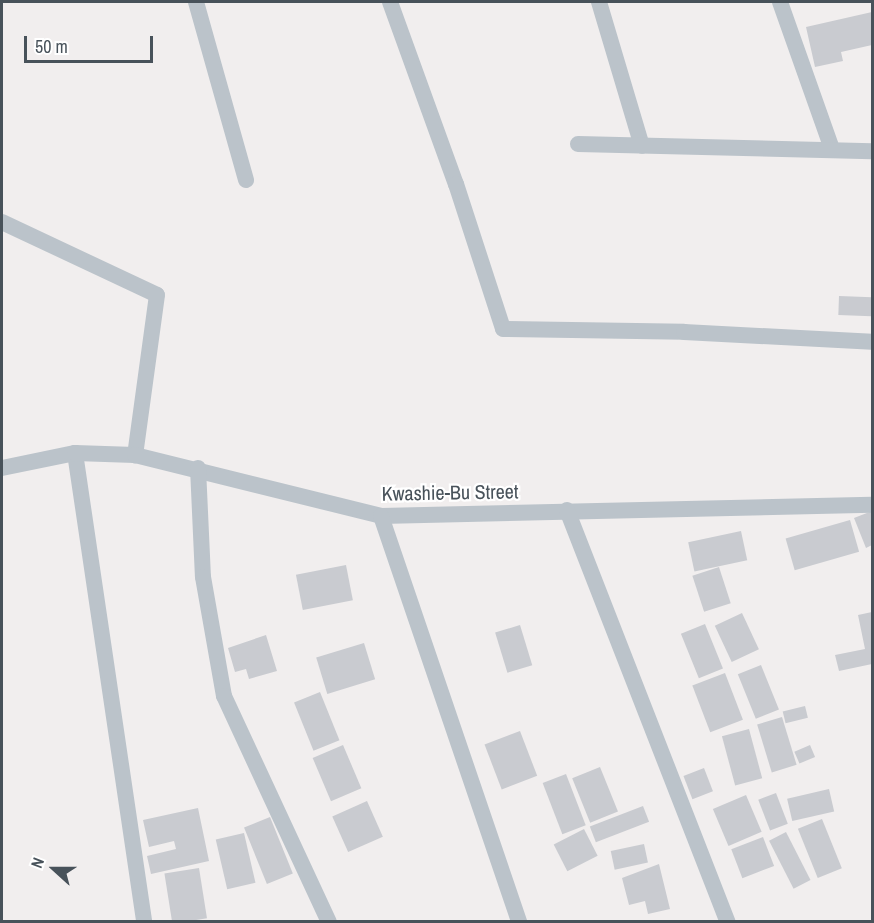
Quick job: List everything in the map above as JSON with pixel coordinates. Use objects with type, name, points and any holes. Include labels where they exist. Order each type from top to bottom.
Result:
[{"type":"street","points":[[196,2],[246,180]]},
{"type":"street","points":[[390,2],[456,184],[498,324],[503,329],[684,332],[873,342]]},
{"type":"street","points":[[599,2],[642,146]]},
{"type":"street","points":[[780,2],[832,149]]},
{"type":"street","points":[[578,144],[873,151]]},
{"type":"street","points":[[2,222],[157,295],[135,455]]},
{"type":"street","points":[[75,453],[144,921]]},
{"type":"street","name":"Kwashie-Bu Street","points":[[2,468],[75,453],[135,455],[198,468],[381,516],[873,504]]},
{"type":"street","points":[[198,468],[203,577],[224,696],[329,921]]},
{"type":"street","points":[[567,510],[728,921]]},
{"type":"street","points":[[381,516],[519,921]]},
{"type":"building","points":[[872,12],[872,45],[841,52],[843,61],[815,67],[806,27]]},
{"type":"building","points":[[839,296],[872,297],[871,316],[838,315]]},
{"type":"building","points":[[872,511],[872,545],[866,548],[854,518]]},
{"type":"building","points":[[850,520],[859,552],[795,570],[786,538]]},
{"type":"building","points":[[741,531],[747,560],[694,572],[688,542]]},
{"type":"building","points":[[346,565],[353,600],[303,610],[296,575]]},
{"type":"building","points":[[719,567],[731,603],[704,612],[692,576]]},
{"type":"building","points":[[872,612],[872,664],[839,671],[835,655],[865,649],[858,615]]},
{"type":"building","points":[[742,613],[759,649],[732,662],[715,626]]},
{"type":"building","points":[[705,624],[723,669],[699,678],[681,634]]},
{"type":"building","points":[[520,625],[532,665],[507,673],[495,633]]},
{"type":"building","points":[[266,635],[277,671],[249,679],[246,669],[235,672],[228,648]]},
{"type":"building","points":[[364,643],[375,679],[327,694],[316,658]]},
{"type":"building","points":[[761,665],[779,710],[756,719],[738,674]]},
{"type":"building","points":[[725,673],[743,720],[710,732],[692,686]]},
{"type":"building","points":[[320,692],[339,740],[314,751],[294,702]]},
{"type":"building","points":[[805,706],[808,718],[786,723],[783,712]]},
{"type":"building","points":[[782,717],[797,765],[772,772],[757,725]]},
{"type":"building","points":[[749,729],[762,778],[735,786],[722,736]]},
{"type":"building","points":[[520,731],[537,776],[502,789],[485,745]]},
{"type":"building","points":[[343,745],[361,788],[331,801],[313,758]]},
{"type":"building","points":[[810,745],[815,757],[799,764],[794,752]]},
{"type":"building","points":[[600,767],[618,812],[590,823],[572,778]]},
{"type":"building","points":[[704,768],[713,791],[692,799],[683,776]]},
{"type":"building","points":[[566,774],[586,825],[562,834],[543,783]]},
{"type":"building","points":[[829,789],[834,811],[792,821],[787,799]]},
{"type":"building","points":[[776,793],[788,824],[770,831],[758,800]]},
{"type":"building","points":[[746,795],[762,832],[728,846],[713,809]]},
{"type":"building","points":[[367,801],[383,837],[348,852],[332,816]]},
{"type":"building","points":[[643,806],[649,822],[596,842],[590,826]]},
{"type":"building","points":[[198,808],[209,861],[151,874],[147,856],[176,849],[174,841],[149,847],[143,820]]},
{"type":"building","points":[[270,817],[293,874],[267,884],[244,827]]},
{"type":"building","points":[[822,819],[842,868],[818,878],[798,829]]},
{"type":"building","points":[[584,829],[598,856],[567,871],[554,844]]},
{"type":"building","points":[[786,832],[811,880],[794,889],[769,841]]},
{"type":"building","points":[[244,833],[255,883],[227,889],[216,840]]},
{"type":"building","points":[[763,837],[774,866],[742,878],[731,849]]},
{"type":"building","points":[[644,844],[648,863],[615,870],[611,851]]},
{"type":"building","points":[[659,864],[670,909],[648,914],[645,901],[629,905],[622,878]]},
{"type":"building","points":[[199,868],[207,918],[172,922],[164,873]]}]
